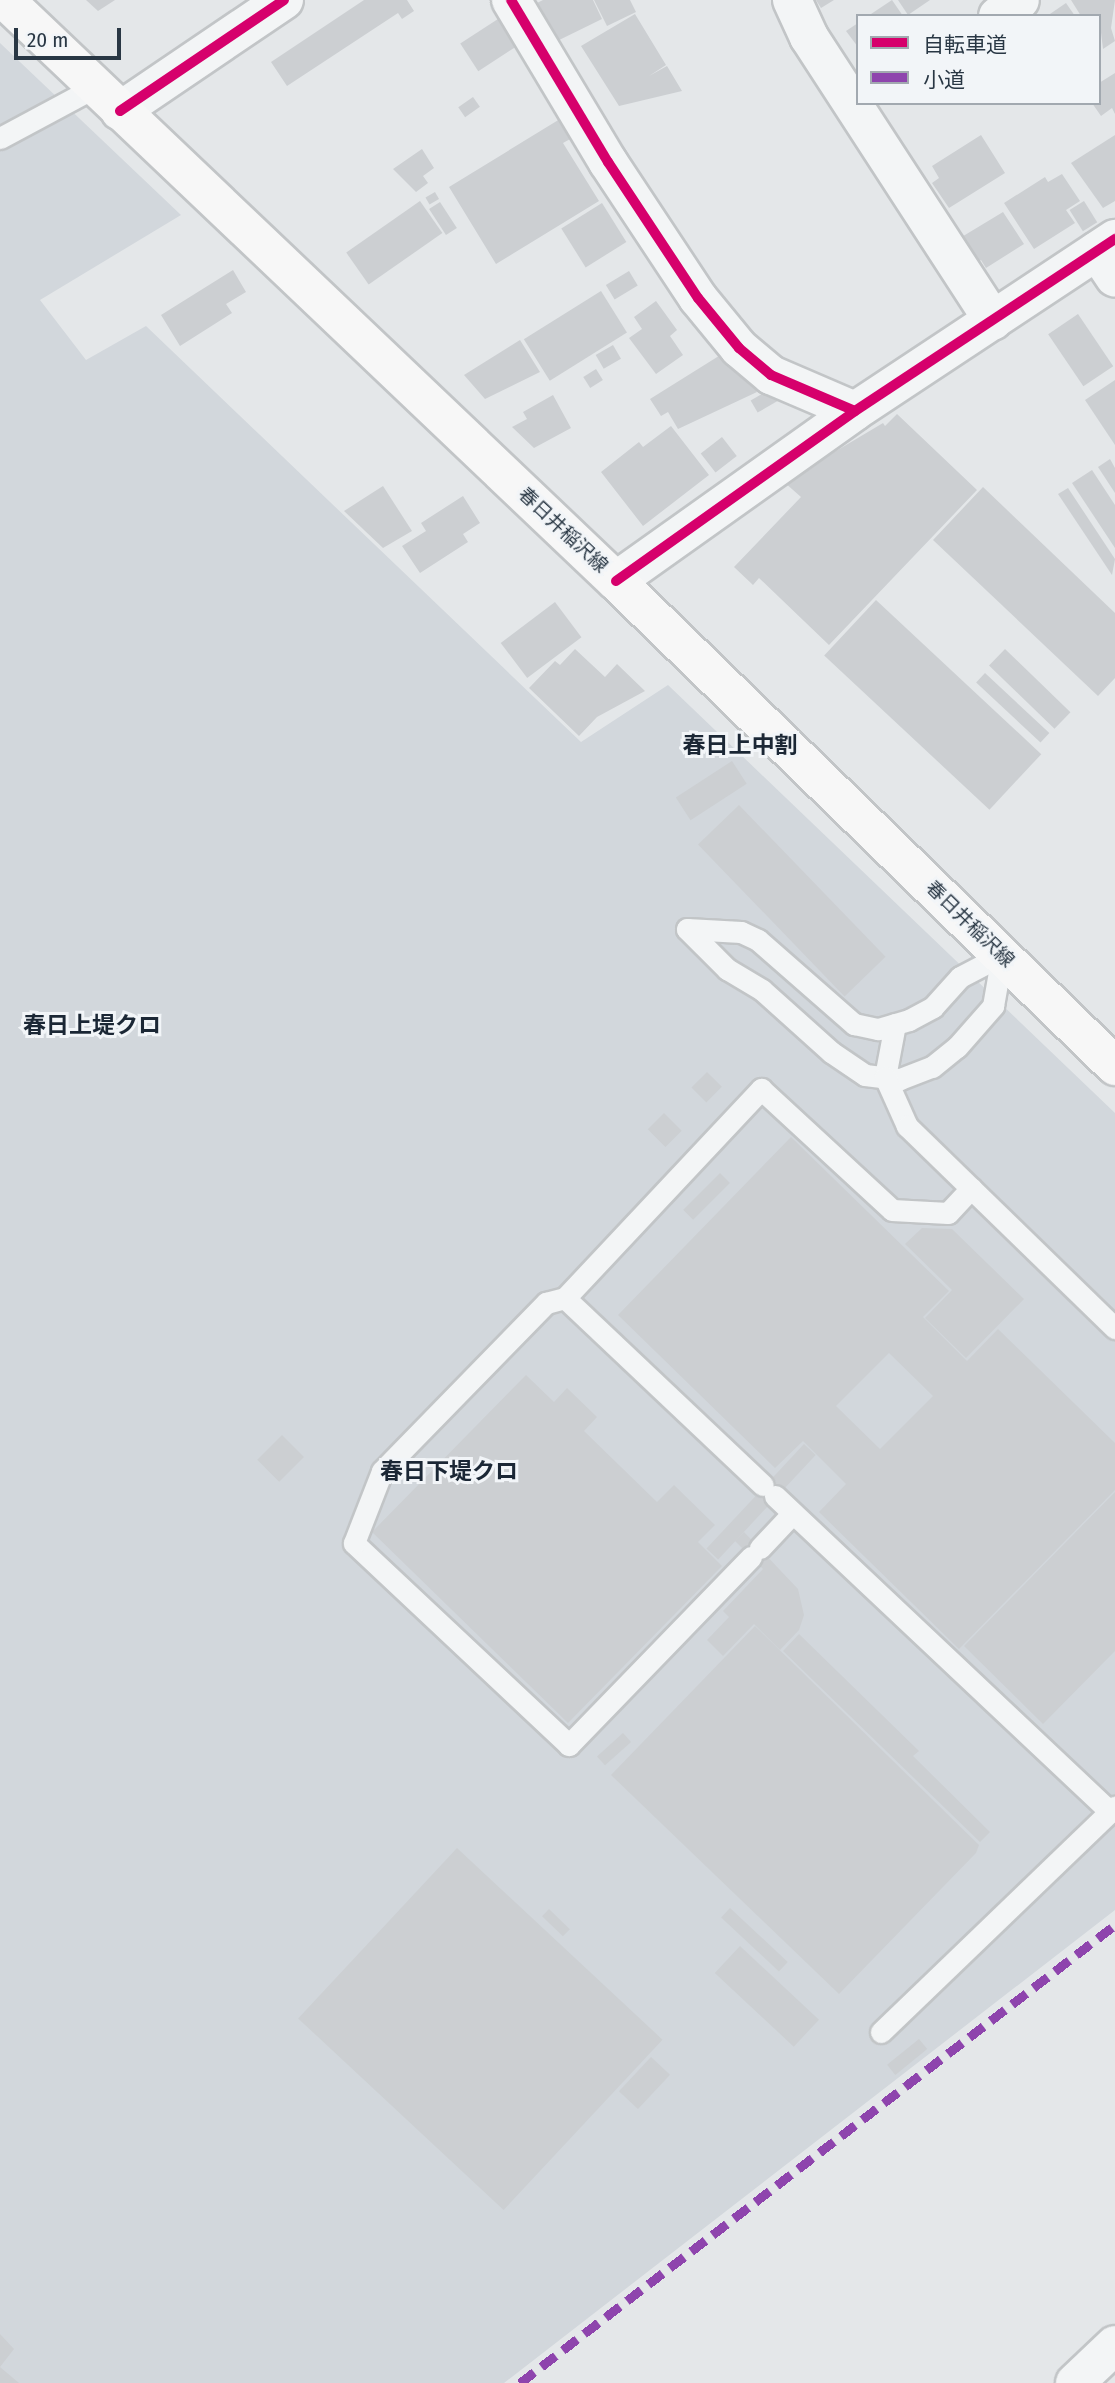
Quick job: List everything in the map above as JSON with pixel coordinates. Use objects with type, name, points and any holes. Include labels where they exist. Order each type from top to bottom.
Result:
[{"type":"main road","name":"春日井稲沢線","points":[[5,0],[616,581],[1115,1066]]},
{"type":"street","points":[[108,99],[284,0]]},
{"type":"street","points":[[511,0],[608,162],[698,298],[739,348],[771,375],[855,411]]},
{"type":"street","points":[[792,0],[809,37],[856,97]]},
{"type":"street","points":[[1001,14],[1020,0]]},
{"type":"street","points":[[865,108],[993,320]]},
{"type":"street","points":[[616,581],[855,411],[993,320],[1109,256]]},
{"type":"street","points":[[1075,2383],[1115,2345]]},
{"type":"lane","points":[[0,138],[108,99]]},
{"type":"lane","points":[[687,929],[741,932],[758,940],[855,1024],[878,1029],[933,1007],[960,977],[1002,955],[993,1006],[957,1047],[932,1067],[900,1079],[865,1075],[831,1052],[762,990],[727,969],[687,929]]},
{"type":"lane","points":[[895,1024],[885,1077],[907,1126],[1115,1328]]},
{"type":"lane","points":[[793,1513],[569,1745],[354,1542],[382,1471],[545,1303],[565,1298],[761,1089],[892,1210],[948,1213],[971,1188]]},
{"type":"lane","points":[[565,1298],[1112,1810],[881,2032]]},
{"type":"shaded area","points":[[0,43],[181,215],[40,300],[86,360],[146,326],[581,742],[668,685],[1115,1113],[1115,1910],[504,2383],[0,2383]]},
{"type":"building","points":[[86,0],[115,0],[98,11]]},
{"type":"building","points":[[364,0],[407,0],[414,11],[402,19],[398,13],[287,86],[271,62]]},
{"type":"building","points":[[543,0],[593,0],[602,19],[551,44],[533,5]]},
{"type":"building","points":[[594,0],[630,0],[636,12],[607,26]]},
{"type":"building","points":[[816,0],[834,0],[821,8]]},
{"type":"building","points":[[892,0],[902,14],[871,14]]},
{"type":"building","points":[[898,0],[930,0],[909,14]]},
{"type":"building","points":[[1071,0],[1115,0],[1111,28],[1115,41],[1103,49],[1101,14],[1080,14]]},
{"type":"building","points":[[1066,3],[1074,14],[1050,14]]},
{"type":"building","points":[[635,14],[666,65],[649,76],[667,66],[682,91],[619,106],[581,46]]},
{"type":"building","points":[[498,19],[516,47],[478,71],[460,44]]},
{"type":"building","points":[[856,24],[856,44],[846,31]]},
{"type":"building","points":[[1115,73],[1115,114],[1112,108],[1101,116],[1093,105],[1101,105],[1101,82]]},
{"type":"building","points":[[473,97],[480,107],[465,117],[458,107]]},
{"type":"building","points":[[560,119],[572,138],[563,143],[599,201],[496,264],[449,187]]},
{"type":"building","points":[[981,135],[1005,173],[949,208],[932,183],[939,178],[932,166]]},
{"type":"building","points":[[1115,135],[1115,201],[1103,208],[1071,163]]},
{"type":"building","points":[[422,149],[434,168],[423,176],[428,183],[416,192],[393,169]]},
{"type":"building","points":[[1062,174],[1080,201],[1066,210],[1075,223],[1034,249],[1004,203],[1045,177],[1048,182]]},
{"type":"building","points":[[435,192],[439,199],[429,204],[425,198]]},
{"type":"building","points":[[420,201],[442,233],[369,285],[346,253]]},
{"type":"building","points":[[1084,201],[1097,222],[1083,231],[1070,210]]},
{"type":"building","points":[[440,202],[457,228],[446,235],[429,209]]},
{"type":"building","points":[[602,203],[626,242],[586,267],[561,228]]},
{"type":"building","points":[[1003,212],[1024,244],[986,268],[981,260],[977,263],[960,238]]},
{"type":"building","points":[[233,270],[246,292],[226,304],[232,313],[180,346],[161,315]]},
{"type":"building","points":[[629,271],[638,286],[615,299],[606,285]]},
{"type":"building","points":[[601,291],[627,333],[550,381],[524,339]]},
{"type":"building","points":[[656,301],[677,330],[670,336],[683,355],[656,374],[629,338],[642,329],[634,317]]},
{"type":"building","points":[[1078,314],[1113,366],[1083,386],[1048,334]]},
{"type":"building","points":[[520,340],[540,372],[485,399],[464,375]]},
{"type":"building","points":[[613,345],[621,359],[604,369],[596,355]]},
{"type":"building","points":[[730,349],[757,392],[678,429],[668,412],[661,416],[650,399]]},
{"type":"building","points":[[596,369],[603,380],[590,388],[583,377]]},
{"type":"building","points":[[1115,380],[1115,445],[1085,400]]},
{"type":"building","points":[[774,387],[781,399],[758,413],[751,400]]},
{"type":"building","points":[[553,395],[571,428],[534,448],[512,427],[527,419],[523,412]]},
{"type":"building","points":[[897,414],[977,490],[829,645],[759,578],[753,585],[734,567],[801,497],[784,482],[883,423],[885,426]]},
{"type":"building","points":[[671,426],[709,475],[643,526],[601,472],[639,442],[643,447]]},
{"type":"building","points":[[722,437],[737,456],[715,473],[701,454]]},
{"type":"building","points":[[1110,459],[1115,468],[1115,493],[1098,467]]},
{"type":"building","points":[[1092,470],[1115,505],[1115,548],[1072,483]]},
{"type":"building","points":[[383,486],[412,531],[383,548],[344,511]]},
{"type":"building","points":[[983,487],[1115,613],[1115,678],[1098,696],[933,540]]},
{"type":"building","points":[[1068,488],[1115,559],[1112,575],[1058,494]]},
{"type":"building","points":[[463,496],[480,523],[463,534],[468,542],[420,573],[402,546],[426,531],[421,523]]},
{"type":"building","points":[[876,600],[1041,754],[989,810],[824,656]]},
{"type":"building","points":[[555,602],[581,637],[527,678],[501,643]]},
{"type":"building","points":[[575,649],[605,677],[617,664],[645,691],[597,717],[579,736],[529,688],[555,661],[560,665]]},
{"type":"building","points":[[1005,649],[1070,712],[1054,729],[989,666]]},
{"type":"building","points":[[985,673],[1049,733],[1040,743],[976,683]]},
{"type":"building","points":[[732,761],[747,784],[691,820],[676,797]]},
{"type":"building","points":[[739,805],[886,957],[845,996],[698,845]]},
{"type":"building","points":[[707,1072],[722,1087],[706,1102],[691,1088]]},
{"type":"building","points":[[664,1113],[682,1131],[665,1147],[648,1129]]},
{"type":"building","points":[[791,1137],[949,1291],[923,1317],[967,1361],[998,1329],[1115,1443],[1115,1490],[959,1649],[819,1512],[846,1484],[803,1441],[775,1468],[618,1315]],"holes":[[[889,1353],[933,1396],[880,1449],[836,1406]]]},
{"type":"building","points":[[720,1173],[730,1183],[693,1220],[683,1210]]},
{"type":"building","points":[[922,1228],[952,1229],[1024,1299],[966,1358],[925,1318],[952,1290],[905,1244]]},
{"type":"building","points":[[526,1375],[554,1402],[567,1388],[597,1417],[584,1431],[657,1502],[674,1485],[715,1525],[698,1542],[722,1566],[568,1723],[372,1532]]},
{"type":"building","points":[[282,1435],[304,1457],[279,1482],[257,1460]]},
{"type":"building","points":[[804,1444],[816,1455],[718,1559],[706,1549]]},
{"type":"building","points":[[1115,1492],[1115,1651],[1043,1724],[964,1646]]},
{"type":"building","points":[[744,1532],[798,1589],[804,1615],[799,1630],[780,1650],[754,1624],[723,1656],[707,1640],[729,1617],[723,1611],[763,1569],[735,1541]]},
{"type":"building","points":[[755,1626],[979,1845],[976,1853],[839,1994],[611,1775]]},
{"type":"building","points":[[799,1634],[919,1751],[913,1756],[990,1832],[980,1842],[783,1651]]},
{"type":"building","points":[[623,1733],[631,1742],[605,1765],[597,1756]]},
{"type":"building","points":[[457,1848],[663,2040],[504,2210],[298,2018]]},
{"type":"building","points":[[730,1908],[788,1962],[779,1971],[721,1918]]},
{"type":"building","points":[[549,1909],[570,1929],[563,1936],[542,1916]]},
{"type":"building","points":[[740,1946],[819,2020],[794,2047],[715,1973]]},
{"type":"building","points":[[919,2039],[927,2049],[895,2075],[887,2065]]},
{"type":"building","points":[[651,2057],[670,2075],[638,2109],[619,2091]]},
{"type":"building","points":[[0,2334],[14,2349],[0,2367]]},
{"type":"building","points":[[0,2367],[19,2383],[0,2383]]},
{"type":"marked path","points":[[520,2383],[1115,1925]]},
{"type":"cycle path","points":[[120,111],[284,0]]},
{"type":"cycle path","points":[[511,0],[608,162],[698,298],[739,348],[771,375],[855,411]]},
{"type":"cycle path","points":[[616,581],[855,411],[1115,239]]},
{"type":"district","name":"春日上中割","points":[[740,745]]},
{"type":"district","name":"春日上堤クロ","points":[[92,1025]]},
{"type":"district","name":"春日下堤クロ","points":[[449,1471]]}]
